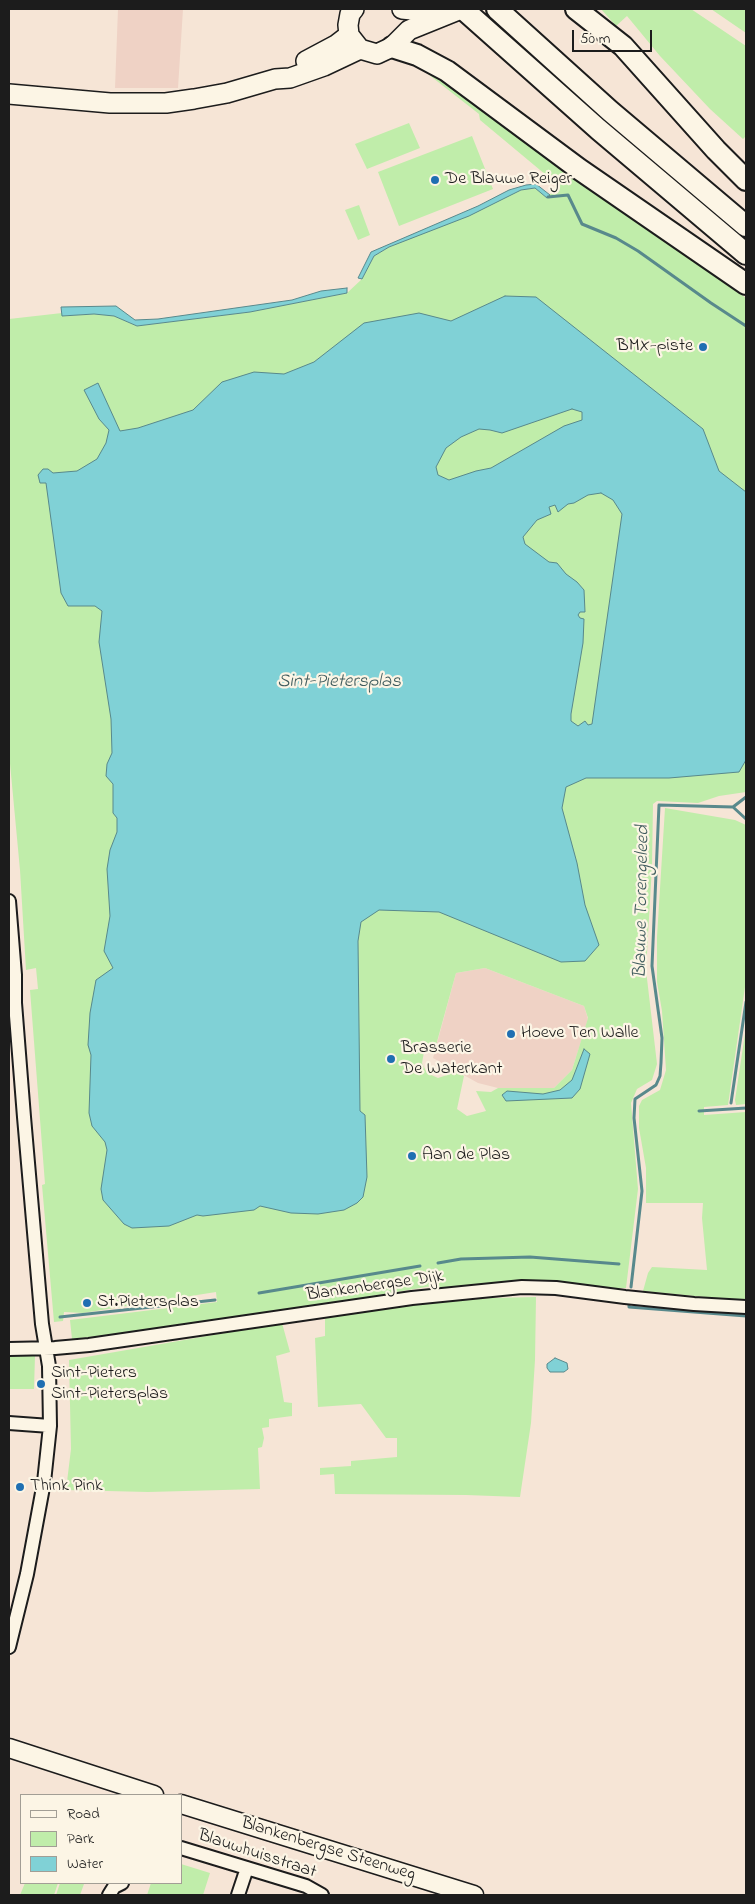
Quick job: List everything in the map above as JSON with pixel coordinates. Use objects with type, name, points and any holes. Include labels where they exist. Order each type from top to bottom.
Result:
[{"type":"highway","points":[[462,9],[640,166],[746,254]]},
{"type":"highway","points":[[497,9],[610,111],[746,226]]},
{"type":"highway","points":[[576,9],[623,46],[716,150],[746,180]]},
{"type":"highway","points":[[392,47],[417,55],[447,71],[579,170],[746,284]]},
{"type":"main road","points":[[402,9],[413,11],[432,9]]},
{"type":"main road","points":[[348,11],[348,25],[354,42],[377,54],[392,47],[409,30],[462,9]]},
{"type":"main road","points":[[9,94],[110,103],[166,103],[227,93],[275,79],[290,78],[303,74],[354,42]]},
{"type":"main road","points":[[9,1748],[151,1794]]},
{"type":"main road","name":"Blankenbergse Steenweg","points":[[182,1804],[474,1895]]},
{"type":"street","points":[[9,901],[24,1117],[48,1366],[50,1426],[44,1482],[30,1557],[9,1647]]},
{"type":"street","name":"Blankenbergse Dijk","points":[[9,1348],[46,1348],[89,1344],[215,1328],[419,1298],[522,1287],[556,1288],[634,1298],[746,1307]]},
{"type":"street","points":[[9,1423],[50,1426]]},
{"type":"street","name":"Blauwhuisstraat","points":[[182,1848],[306,1886],[322,1895]]},
{"type":"street","points":[[238,1895],[247,1868]]},
{"type":"shaded area","points":[[118,9],[183,9],[178,88],[115,88]]},
{"type":"shaded area","name":"Hoeve Ten Walle","points":[[485,968],[584,1006],[588,1019],[572,1070],[554,1088],[498,1088],[478,1083],[433,1058],[456,973]]},
{"type":"green space","points":[[601,9],[691,9],[746,46],[746,136],[743,139],[710,109],[660,56],[627,16],[616,26]]},
{"type":"green space","points":[[711,9],[746,9],[746,33]]},
{"type":"green space","points":[[419,67],[437,76],[528,145],[746,298],[746,792],[719,796],[698,803],[657,801],[653,804],[652,866],[646,970],[657,1064],[652,1080],[637,1089],[631,1103],[638,1189],[626,1288],[620,1288],[618,1292],[437,1290],[432,1286],[221,1322],[72,1339],[70,1320],[217,1302],[216,1292],[83,1313],[64,1312],[63,1321],[54,1322],[42,1185],[45,1184],[30,990],[38,989],[36,968],[26,970],[20,870],[9,753],[9,319],[62,313],[62,316],[94,314],[114,316],[137,326],[250,312],[347,293],[362,279],[374,256],[389,247],[521,190],[535,188],[547,198],[558,185],[480,120],[479,114]],"holes":[[[485,968],[584,1006],[588,1018],[572,1070],[554,1088],[498,1088],[491,1092],[476,1091],[486,1111],[467,1116],[457,1109],[464,1076],[452,1069],[447,1075],[438,1078],[427,1073],[422,1063],[424,1052],[435,1049],[456,973]]]},
{"type":"green space","name":"De Blauwe Reiger","points":[[409,123],[420,148],[367,169],[355,144]]},
{"type":"green space","name":"De Blauwe Reiger","points":[[472,136],[493,189],[399,226],[378,172]]},
{"type":"green space","points":[[359,205],[370,235],[358,240],[345,210]]},
{"type":"green space","points":[[665,808],[735,820],[746,825],[746,980],[728,1105],[704,1107],[704,1115],[746,1112],[746,1301],[643,1291],[648,1273],[652,1267],[707,1270],[702,1218],[703,1203],[646,1203],[646,1168],[639,1128],[639,1106],[642,1100],[660,1090],[666,1070],[662,1011],[657,982],[657,937]]},
{"type":"green space","points":[[746,1027],[746,1104],[736,1105],[735,1100]]},
{"type":"green space","points":[[536,1297],[531,1423],[520,1497],[335,1494],[334,1474],[320,1475],[320,1468],[351,1466],[351,1461],[397,1457],[397,1438],[386,1438],[361,1404],[318,1407],[315,1338],[325,1336],[325,1316],[359,1310],[490,1298]]},
{"type":"green space","points":[[282,1323],[290,1352],[276,1356],[284,1402],[292,1403],[292,1416],[269,1419],[269,1427],[262,1428],[264,1438],[262,1447],[258,1448],[260,1489],[148,1492],[66,1490],[71,1449],[69,1360]]},
{"type":"green space","points":[[9,1356],[35,1356],[34,1389],[9,1389]]},
{"type":"green space","points":[[182,1864],[210,1873],[203,1895],[147,1895],[151,1884],[182,1884]]},
{"type":"green space","points":[[25,1884],[58,1884],[54,1895],[20,1895]]},
{"type":"green space","points":[[60,1884],[84,1884],[80,1895],[56,1895]]},
{"type":"water","points":[[536,184],[550,195],[547,198],[535,188],[521,190],[469,216],[389,247],[374,256],[362,279],[358,278],[371,252],[478,206],[509,190]]},
{"type":"water","points":[[347,288],[347,293],[250,312],[137,326],[114,316],[94,314],[62,316],[61,307],[116,306],[135,320],[158,319],[292,300],[321,291]]},
{"type":"water","name":"Sint-Pietersplas","points":[[505,296],[536,297],[703,429],[719,471],[746,492],[746,760],[739,772],[669,778],[586,778],[566,787],[562,808],[577,863],[585,905],[599,945],[585,961],[561,962],[439,912],[379,910],[361,922],[358,941],[360,1111],[365,1115],[367,1177],[363,1197],[357,1203],[344,1210],[318,1214],[291,1213],[260,1206],[254,1210],[203,1216],[197,1215],[169,1226],[132,1228],[124,1224],[103,1200],[101,1189],[107,1150],[105,1142],[92,1126],[89,1113],[91,1055],[88,1045],[90,1013],[96,980],[113,968],[104,951],[110,916],[107,869],[110,850],[117,832],[117,818],[113,813],[113,784],[106,776],[107,764],[112,753],[111,719],[99,642],[102,611],[95,606],[68,606],[61,593],[46,483],[40,483],[38,475],[43,469],[48,469],[53,473],[77,471],[97,459],[106,443],[109,430],[99,419],[84,390],[98,383],[120,431],[138,428],[193,410],[222,382],[254,372],[284,374],[314,362],[364,323],[419,313],[451,321]],"holes":[[[572,409],[582,412],[582,420],[564,426],[491,468],[449,480],[438,475],[436,467],[446,448],[461,437],[479,429],[502,433]],[[601,493],[613,500],[622,514],[592,724],[588,725],[585,721],[578,726],[571,721],[571,714],[583,643],[584,619],[578,615],[580,612],[585,612],[584,590],[557,563],[549,562],[525,544],[523,537],[537,520],[551,514],[549,507],[555,505],[558,512],[568,504],[574,503],[588,495]]]},
{"type":"water","points":[[584,1049],[590,1054],[580,1089],[572,1098],[506,1101],[502,1095],[507,1091],[543,1094],[560,1090],[572,1080]]},
{"type":"water","points":[[555,1358],[567,1363],[568,1369],[564,1372],[550,1372],[547,1364]]},
{"type":"waterway","points":[[548,197],[568,195],[582,224],[616,238],[638,251],[746,326]]},
{"type":"waterway","name":"Blauwe Torengeleed","points":[[631,1287],[642,1191],[634,1118],[635,1099],[656,1085],[660,1076],[661,1063],[662,1038],[652,966],[659,805],[733,807],[746,797]]},
{"type":"waterway","points":[[733,807],[746,819]]},
{"type":"waterway","points":[[731,1103],[746,1002]]},
{"type":"waterway","points":[[699,1111],[746,1108]]},
{"type":"waterway","points":[[438,1263],[461,1259],[530,1257],[619,1264]]},
{"type":"waterway","points":[[259,1293],[420,1266]]},
{"type":"waterway","points":[[60,1317],[215,1300]]},
{"type":"waterway","name":"Blauwe Torengeleed","points":[[629,1303],[629,1307],[746,1316]]},
{"type":"place","name":"De Blauwe Reiger","points":[[435,180]]},
{"type":"place","name":"BMX-piste","points":[[703,347]]},
{"type":"place","name":"Hoeve Ten Walle","points":[[511,1034]]},
{"type":"place","name":"Brasserie De Waterkant","points":[[391,1059]]},
{"type":"place","name":"Aan de Plas","points":[[412,1156]]},
{"type":"place","name":"St.Pietersplas","points":[[87,1303]]},
{"type":"place","name":"Sint-Pieters Sint-Pietersplas","points":[[41,1384]]},
{"type":"place","name":"Think Pink","points":[[20,1487]]}]
